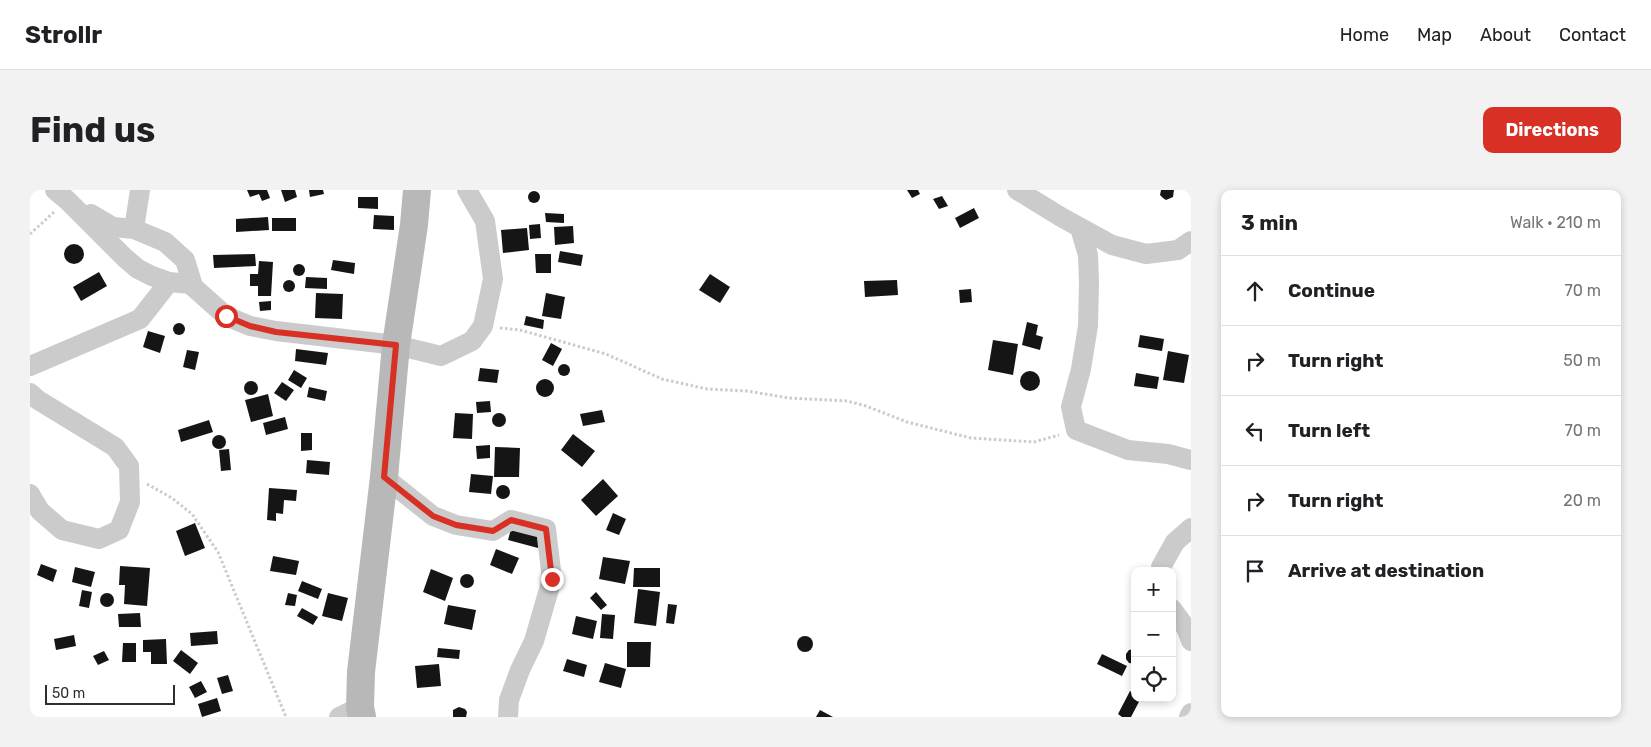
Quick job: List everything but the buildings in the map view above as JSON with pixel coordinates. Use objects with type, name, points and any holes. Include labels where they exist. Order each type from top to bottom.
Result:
[{"type":"street","points":[[134,229],[140,190]]},
{"type":"street","points":[[354,714],[384,477],[396,345],[418,190]]},
{"type":"street","points":[[190,284],[226,316],[250,326],[276,332],[396,345],[442,356],[472,341],[483,326],[493,279],[484,221],[467,190]]},
{"type":"street","points":[[1017,190],[1080,228],[1112,244],[1146,254],[1178,250],[1191,241]]},
{"type":"street","points":[[61,195],[113,227],[134,229],[165,242],[185,260],[193,286],[169,282],[138,269],[61,195]]},
{"type":"street","points":[[1080,228],[1088,255],[1089,283],[1088,326],[1081,369],[1071,407],[1076,430],[1128,450],[1168,454],[1191,460]]},
{"type":"street","points":[[30,366],[140,319],[169,282]]},
{"type":"street","points":[[30,393],[38,400],[115,447],[128,466],[130,502],[119,530],[99,539],[62,530],[40,511],[30,494]]},
{"type":"street","points":[[384,477],[433,516],[456,525],[493,531],[511,520],[546,529],[552,579],[534,641],[520,670],[509,700],[508,717]]},
{"type":"street","points":[[1161,567],[1175,542],[1191,528]]},
{"type":"street","points":[[1174,612],[1186,628],[1191,641]]},
{"type":"street","points":[[1189,717],[1191,713]]},
{"type":"path","points":[[30,234],[61,195]]},
{"type":"path","points":[[483,326],[520,330],[606,354],[662,379],[707,389],[747,391],[789,398],[847,401],[866,406],[907,422],[971,438],[1034,442],[1076,430]]},
{"type":"path","points":[[128,466],[148,485],[172,498],[192,514],[218,552],[286,717]]},
{"type":"route","points":[[226,316],[250,326],[276,332],[396,345],[384,477],[433,516],[456,525],[493,531],[511,520],[546,529],[552,579]]}]
